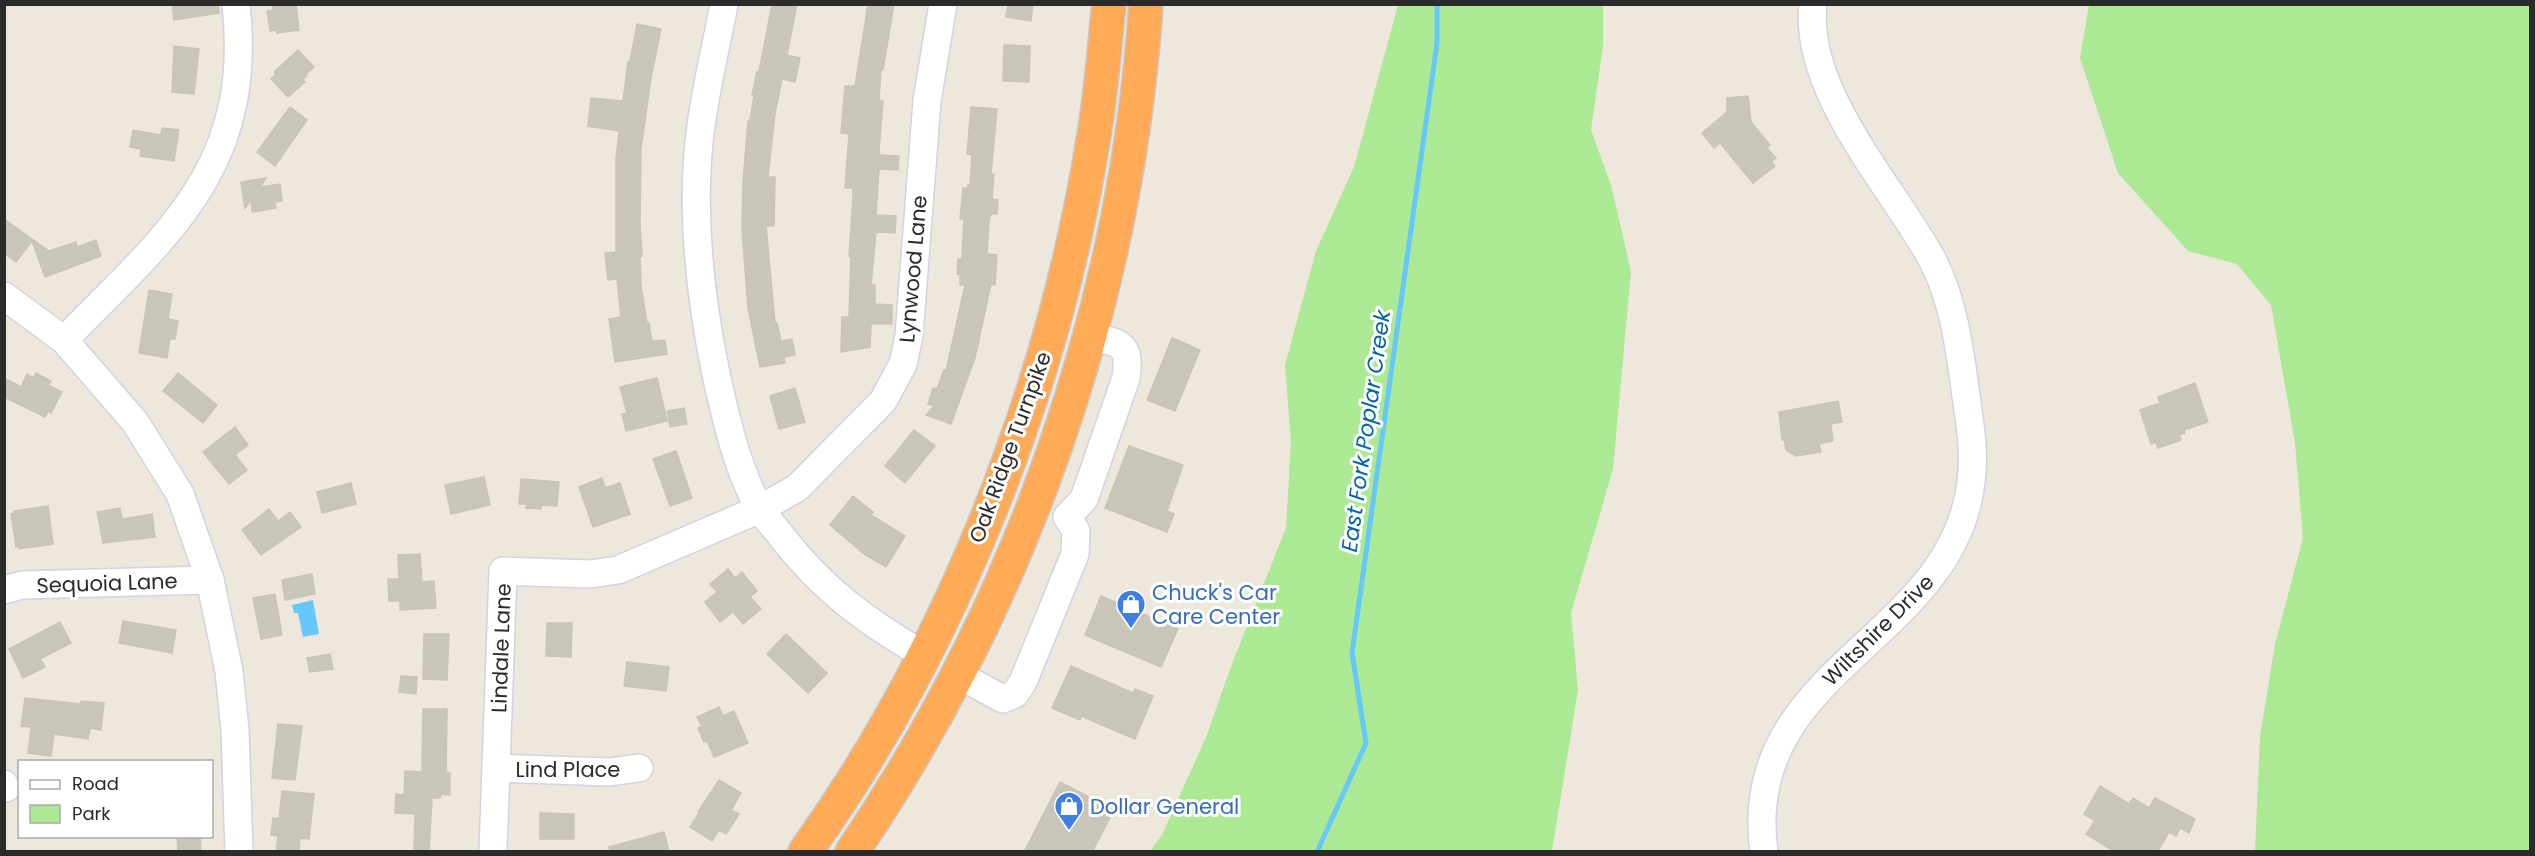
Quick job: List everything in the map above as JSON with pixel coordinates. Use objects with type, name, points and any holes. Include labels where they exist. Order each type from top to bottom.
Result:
[{"type":"highway","name":"Oak Ridge Turnpike","points":[[805,852],[861,766],[924,655],[985,522],[1021,426],[1051,334],[1093,142],[1108,4]]},
{"type":"highway","name":"Oak Ridge Turnpike","points":[[852,852],[889,795],[957,674],[1001,582],[1063,427],[1115,236],[1142,70],[1146,4]]},
{"type":"highway","points":[[924,655],[957,674]]},
{"type":"street","points":[[64,340],[163,240],[190,206],[210,171],[228,128],[237,82],[240,41],[236,4]]},
{"type":"street","points":[[724,4],[698,152],[697,237],[702,302],[722,402],[744,473],[760,509],[804,566],[832,593],[878,627],[924,655]]},
{"type":"street","name":"Lynwood Lane","points":[[760,509],[797,488],[853,432],[890,392],[903,364],[913,298],[927,101],[943,4]]},
{"type":"street","name":"Wiltshire Drive","points":[[1764,852],[1763,790],[1769,769],[1786,730],[1815,693],[1921,590],[1941,565],[1954,542],[1964,516],[1971,483],[1973,446],[1959,344],[1947,297],[1934,264],[1914,229],[1836,108],[1824,83],[1815,46],[1813,4]]},
{"type":"street","points":[[4,296],[64,340],[135,422],[165,466],[180,494],[210,580],[229,671],[235,730],[239,852]]},
{"type":"street","points":[[1067,517],[1084,499],[1126,378],[1129,359],[1125,350],[1111,341],[1089,337]]},
{"type":"street","points":[[957,674],[1003,699],[1015,694],[1023,682],[1075,554],[1076,531],[1067,517],[1034,503]]},
{"type":"street","name":"Lindale Lane","points":[[493,852],[503,571],[590,574],[618,570],[760,509]]},
{"type":"street","name":"Sequoia Lane","points":[[4,590],[22,585],[210,580]]},
{"type":"street","name":"Lind Place","points":[[496,768],[610,772],[639,768]]},
{"type":"green space","points":[[1398,5],[1603,5],[1603,46],[1591,130],[1611,185],[1631,271],[1613,469],[1571,613],[1578,690],[1552,851],[1150,851],[1162,835],[1207,735],[1230,669],[1286,528],[1291,441],[1285,365],[1316,251],[1354,167]]},
{"type":"green space","points":[[2089,5],[2530,5],[2530,851],[2255,851],[2260,737],[2275,644],[2303,538],[2295,443],[2271,305],[2237,264],[2188,251],[2118,173],[2080,58]]},
{"type":"water","points":[[313,600],[319,634],[303,637],[298,613],[294,613],[292,605]]},
{"type":"building","points":[[172,4],[218,4],[219,13],[174,20]]},
{"type":"building","points":[[272,4],[296,4],[299,30],[277,33],[277,30],[270,31],[267,11],[273,10]]},
{"type":"building","points":[[772,4],[797,4],[787,55],[800,58],[795,82],[782,79],[775,113],[768,177],[775,177],[774,226],[766,226],[775,323],[777,323],[781,341],[792,339],[795,355],[784,357],[785,363],[760,367],[748,308],[742,230],[743,182],[748,121],[750,121],[754,95],[752,95],[757,72],[759,72]]},
{"type":"building","points":[[868,4],[894,4],[883,70],[881,70],[879,100],[883,101],[879,151],[880,155],[899,156],[898,170],[879,169],[876,215],[896,216],[895,233],[876,232],[871,285],[875,285],[875,304],[892,305],[892,324],[871,324],[870,347],[841,352],[842,317],[849,317],[851,256],[849,256],[853,188],[845,188],[849,134],[841,133],[845,86],[855,86]]},
{"type":"building","points":[[1008,4],[1033,4],[1031,21],[1006,17]]},
{"type":"building","points":[[637,24],[661,29],[651,78],[641,149],[642,256],[640,257],[641,285],[652,341],[665,340],[667,354],[615,362],[609,319],[621,317],[617,279],[608,280],[605,253],[616,252],[616,159],[619,131],[588,126],[591,98],[623,101],[628,62],[630,62]]},
{"type":"building","points":[[1004,45],[1030,46],[1029,82],[1003,81]]},
{"type":"building","points":[[174,46],[199,49],[194,94],[172,92]]},
{"type":"building","points":[[298,50],[314,67],[306,74],[303,80],[305,82],[288,97],[271,79],[276,74],[274,72]]},
{"type":"building","points":[[1748,96],[1751,122],[1770,145],[1767,148],[1776,158],[1771,161],[1775,166],[1753,183],[1720,143],[1714,148],[1702,133],[1727,112],[1727,98]]},
{"type":"building","points":[[290,107],[307,120],[275,166],[257,152]]},
{"type":"building","points":[[971,107],[997,109],[991,174],[994,174],[992,199],[998,200],[997,214],[991,214],[989,221],[987,254],[997,255],[995,285],[991,284],[975,358],[951,424],[926,415],[934,406],[928,404],[933,388],[937,389],[944,370],[946,371],[965,285],[960,285],[960,275],[957,274],[958,259],[962,259],[964,219],[960,219],[963,188],[968,188],[970,185],[972,155],[967,154]]},
{"type":"building","points":[[162,128],[179,130],[174,161],[140,156],[141,149],[130,147],[133,130],[161,135]]},
{"type":"building","points":[[266,178],[260,187],[280,184],[282,201],[275,202],[276,208],[252,212],[251,200],[245,208],[241,182]]},
{"type":"building","points":[[4,219],[49,251],[76,242],[77,247],[96,240],[101,256],[45,277],[32,241],[16,262],[4,253]]},
{"type":"building","points":[[149,290],[172,294],[168,319],[178,321],[175,339],[170,339],[167,358],[139,353]]},
{"type":"building","points":[[1172,338],[1200,350],[1175,411],[1147,400]]},
{"type":"building","points":[[36,373],[51,381],[48,385],[62,392],[51,413],[48,411],[45,417],[4,397],[4,378],[21,387],[27,374],[34,378]]},
{"type":"building","points":[[178,373],[217,405],[203,423],[163,391]]},
{"type":"building","points":[[657,378],[667,421],[626,431],[622,414],[627,413],[620,387]]},
{"type":"building","points":[[2195,383],[2208,422],[2184,430],[2185,433],[2179,435],[2181,440],[2158,448],[2156,442],[2151,444],[2140,410],[2160,403],[2158,397]]},
{"type":"building","points":[[795,388],[805,422],[779,429],[770,396]]},
{"type":"building","points":[[1838,401],[1842,422],[1831,424],[1833,441],[1819,444],[1821,452],[1796,456],[1786,450],[1784,439],[1782,440],[1779,412]]},
{"type":"building","points":[[684,408],[687,424],[670,427],[667,411]]},
{"type":"building","points":[[235,427],[248,445],[235,455],[247,470],[229,484],[203,452]]},
{"type":"building","points":[[914,430],[935,446],[905,483],[885,466]]},
{"type":"building","points":[[1129,446],[1183,465],[1167,511],[1174,514],[1167,532],[1105,508]]},
{"type":"building","points":[[676,451],[692,498],[670,506],[653,459]]},
{"type":"building","points":[[484,477],[490,505],[451,514],[445,485]]},
{"type":"building","points":[[602,478],[605,488],[620,483],[630,514],[593,527],[579,487]]},
{"type":"building","points":[[521,479],[559,482],[557,506],[541,505],[541,509],[526,508],[527,504],[519,504]]},
{"type":"building","points":[[351,483],[356,504],[322,513],[317,492]]},
{"type":"building","points":[[853,496],[873,512],[871,515],[905,536],[886,567],[864,554],[830,525]]},
{"type":"building","points":[[48,506],[53,544],[19,549],[19,546],[16,547],[11,514],[15,513],[14,511]]},
{"type":"building","points":[[120,508],[122,519],[152,514],[155,537],[103,543],[97,512]]},
{"type":"building","points":[[269,509],[278,521],[290,512],[301,527],[261,555],[242,530]]},
{"type":"building","points":[[420,554],[422,582],[434,581],[436,608],[400,610],[400,601],[389,601],[388,579],[399,579],[398,555]]},
{"type":"building","points":[[728,569],[735,578],[742,572],[757,591],[750,597],[761,609],[743,624],[733,612],[720,622],[705,602],[717,592],[710,584]]},
{"type":"building","points":[[312,574],[315,594],[285,600],[282,580]]},
{"type":"building","points":[[275,594],[282,635],[261,639],[253,598]]},
{"type":"building","points":[[1101,596],[1178,629],[1161,667],[1085,635]]},
{"type":"building","points":[[123,621],[176,630],[172,653],[119,643]]},
{"type":"building","points":[[60,622],[71,643],[40,659],[45,667],[23,678],[9,649]]},
{"type":"building","points":[[547,623],[572,623],[571,657],[546,656]]},
{"type":"building","points":[[424,634],[449,634],[447,680],[423,679]]},
{"type":"building","points":[[786,634],[827,673],[808,693],[767,654]]},
{"type":"building","points":[[330,654],[333,669],[310,672],[307,658]]},
{"type":"building","points":[[627,662],[669,667],[666,691],[624,686]]},
{"type":"building","points":[[1071,666],[1133,693],[1135,689],[1153,696],[1135,739],[1081,716],[1080,720],[1052,708]]},
{"type":"building","points":[[401,676],[417,677],[416,694],[399,692]]},
{"type":"building","points":[[25,698],[81,704],[81,701],[104,703],[101,730],[90,728],[88,739],[54,734],[51,756],[28,753],[31,727],[21,726]]},
{"type":"building","points":[[719,707],[723,716],[734,711],[748,743],[714,757],[698,728],[702,727],[697,717]]},
{"type":"building","points":[[423,709],[447,709],[446,772],[450,773],[450,795],[441,794],[440,798],[432,798],[429,852],[414,852],[415,814],[395,813],[396,794],[404,795],[405,771],[422,772]]},
{"type":"building","points":[[278,724],[302,726],[295,780],[272,778]]},
{"type":"building","points":[[719,780],[741,793],[731,810],[739,814],[726,834],[719,830],[712,841],[690,827]]},
{"type":"building","name":"Dollar General","points":[[1060,782],[1114,810],[1092,852],[1024,852]]},
{"type":"building","points":[[2100,786],[2129,804],[2133,798],[2149,808],[2155,798],[2195,819],[2189,833],[2180,828],[2176,836],[2169,832],[2157,852],[2115,852],[2086,834],[2095,821],[2084,814]]},
{"type":"building","points":[[282,791],[314,794],[309,839],[300,838],[299,852],[276,852],[278,836],[271,835],[273,818],[279,818]]},
{"type":"building","points":[[540,813],[574,814],[574,839],[540,839]]},
{"type":"building","points":[[664,832],[669,852],[610,852],[609,847]]},
{"type":"building","points":[[177,838],[200,838],[201,852],[178,852]]},
{"type":"waterway","name":"East Fork Poplar Creek","points":[[1317,852],[1366,743],[1352,653],[1437,43],[1437,4]]},
{"type":"place","name":"Chuck's Car Care Center","points":[[1131,630]]},
{"type":"place","name":"Dollar General","points":[[1069,832]]}]
